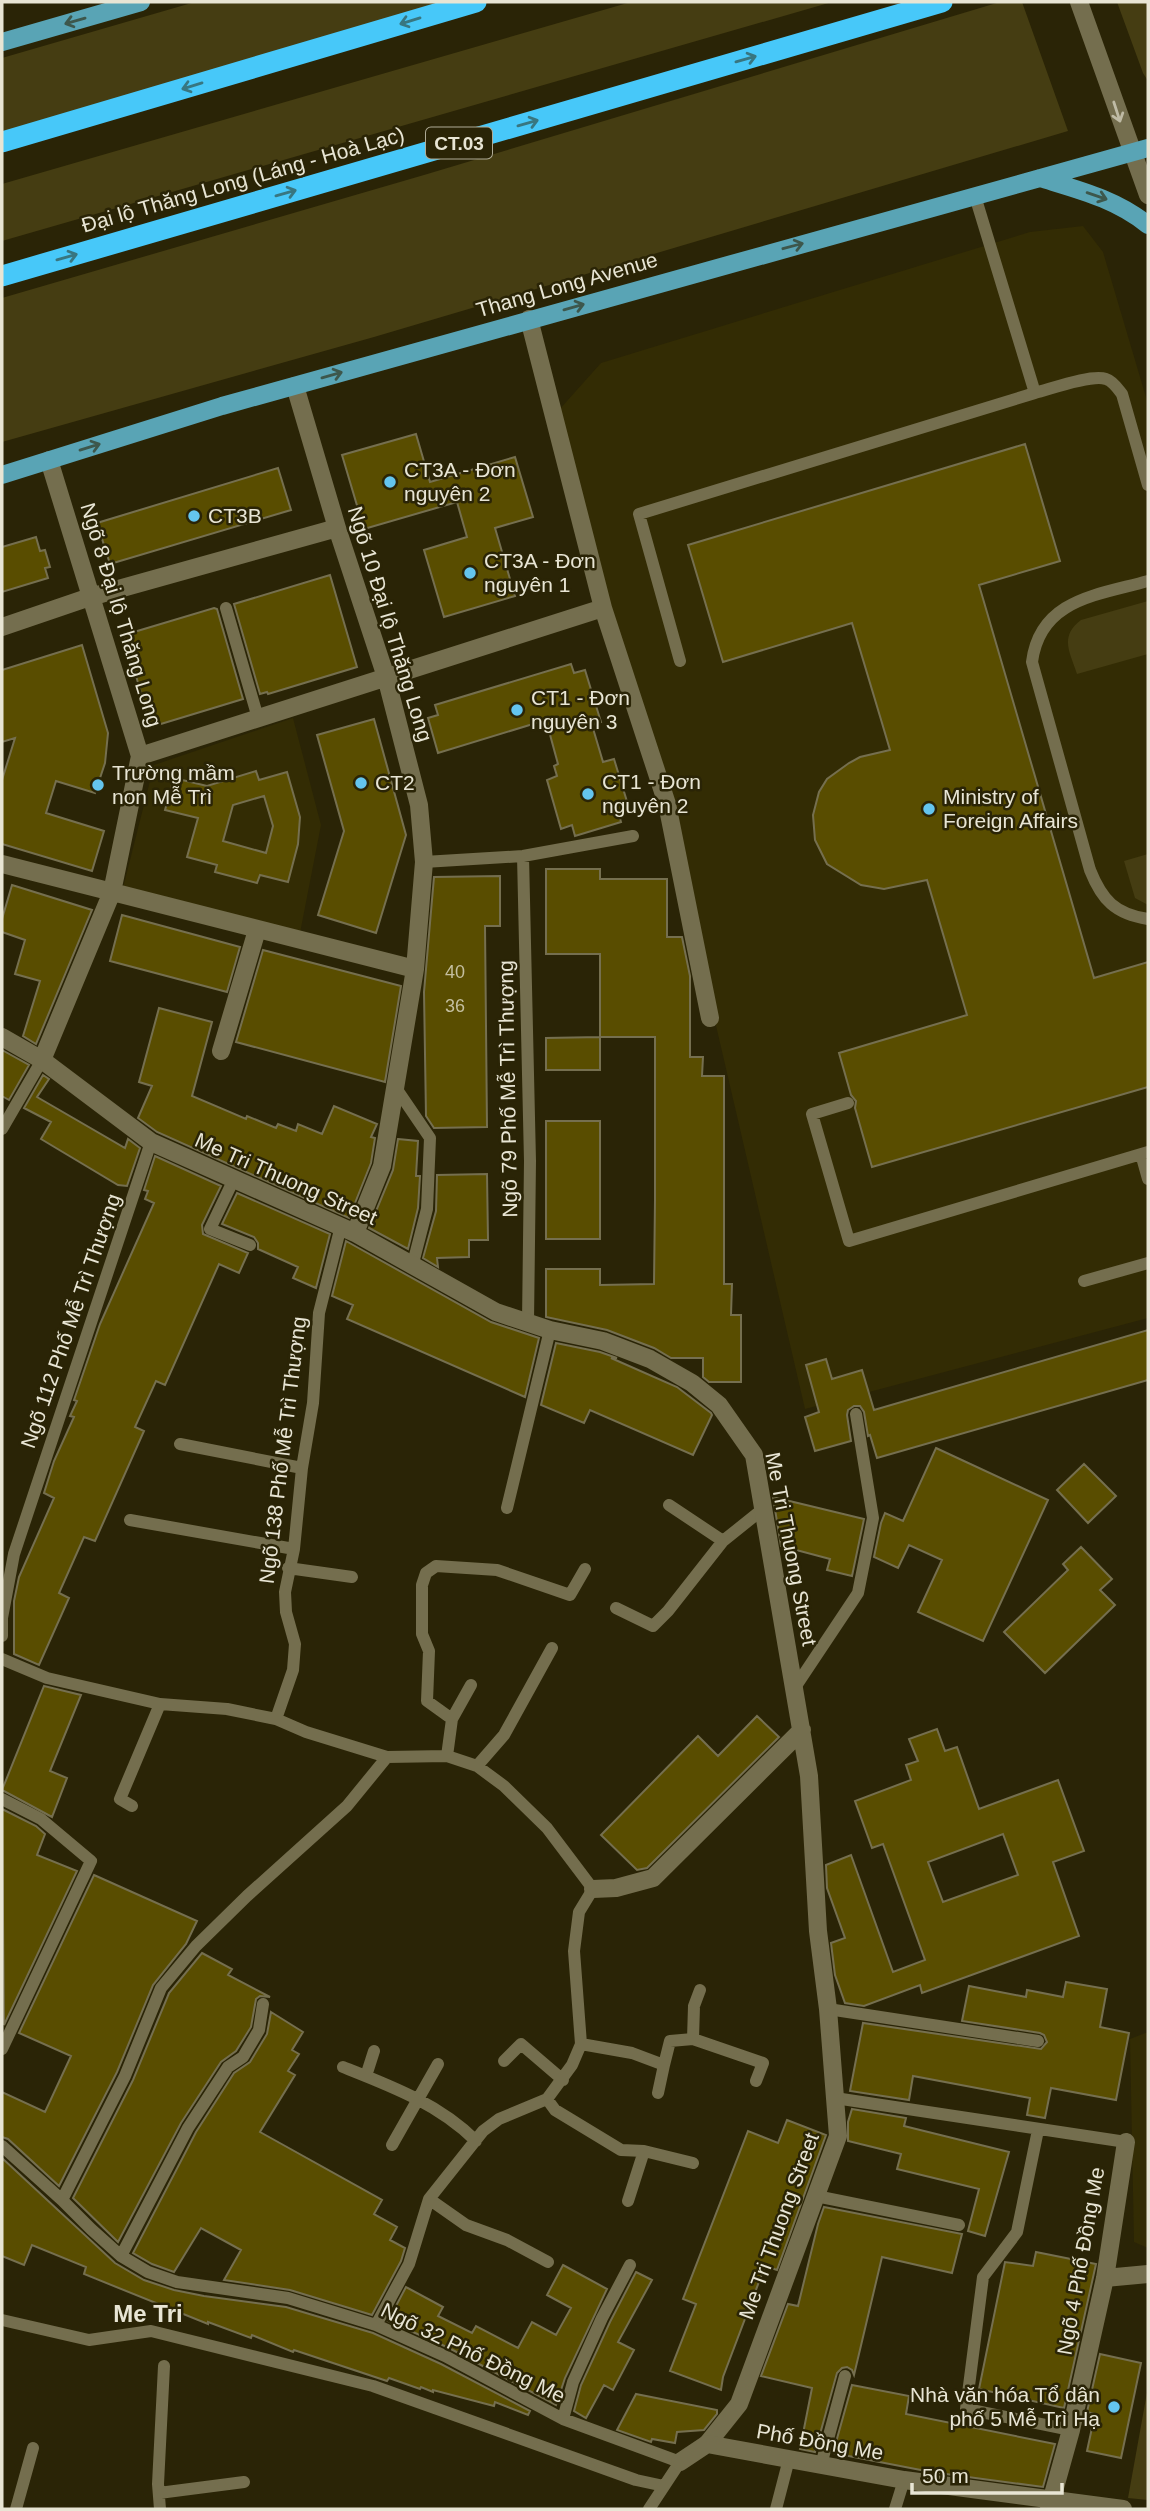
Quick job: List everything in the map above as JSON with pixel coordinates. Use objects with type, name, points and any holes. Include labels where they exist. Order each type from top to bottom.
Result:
[{"type":"highway","points":[[2,142],[476,2]]},
{"type":"highway","name":"Đại lộ Thăng Long (Láng - Hoà Lạc)","points":[[2,276],[942,2]]},
{"type":"main road","points":[[2,42],[141,2]]},
{"type":"main road","name":"Thang Long Avenue","points":[[2,475],[295,386],[1140,150]]},
{"type":"main road","points":[[1040,178],[1106,199],[1126,208],[1148,225]]},
{"type":"street","points":[[1079,2],[1140,150],[1148,195]]},
{"type":"street","points":[[529,320],[603,608],[667,804],[710,1018]]},
{"type":"street","name":"Ngõ 10 Đại lộ Thăng Long","points":[[295,386],[386,677],[419,805],[424,862],[415,970],[382,1166],[348,1229]]},
{"type":"street","name":"Ngõ 8 Đại lộ Thăng Long","points":[[42,1060],[112,892],[140,756],[49,460]]},
{"type":"street","points":[[2,627],[90,597],[337,527]]},
{"type":"street","points":[[140,756],[603,608]]},
{"type":"street","points":[[2,864],[415,970]]},
{"type":"street","points":[[221,1051],[257,930]]},
{"type":"street","name":"Me Tri Thuong Street","points":[[2,1037],[42,1060],[151,1142],[233,1181],[348,1229],[496,1312],[550,1330],[603,1341],[650,1359],[692,1384],[719,1405],[754,1455],[809,1776],[818,1931],[828,2008],[838,2136],[739,2404],[707,2444]]},
{"type":"street","points":[[593,1889],[616,1888],[653,1878],[802,1730]]},
{"type":"street","name":"Ngõ 4 Phố Đồng Me","points":[[1051,2505],[1105,2278],[1126,2141]]},
{"type":"street","points":[[1105,2278],[1148,2274]]},
{"type":"street","points":[[680,2462],[707,2444]]},
{"type":"street","name":"Phố Đồng Me","points":[[707,2444],[1051,2505],[1123,2509]]},
{"type":"lane","points":[[975,196],[1035,393]]},
{"type":"lane","points":[[680,661],[639,514],[1035,393],[1092,379],[1105,379],[1115,385],[1122,394],[1148,485]]},
{"type":"lane","points":[[1135,440],[1148,436]]},
{"type":"lane","points":[[1148,581],[1069,604],[1052,618],[1040,636],[1032,662],[1090,870],[1098,890],[1111,905],[1132,917],[1148,919]]},
{"type":"lane","points":[[226,608],[258,718]]},
{"type":"lane","points":[[424,862],[523,856],[633,836]]},
{"type":"lane","name":"Ngõ 79 Phố Mễ Trì Thượng","points":[[523,856],[530,1161],[528,1322]]},
{"type":"lane","points":[[2,1129],[42,1060]]},
{"type":"lane","points":[[396,1088],[430,1138],[427,1209],[412,1267]]},
{"type":"lane","points":[[848,1103],[812,1114],[849,1241],[1145,1153],[1148,1179]]},
{"type":"lane","name":"Ngõ 112 Phố Mễ Trì Thượng","points":[[2,1636],[2,1618],[14,1554],[151,1142]]},
{"type":"lane","points":[[233,1181],[210,1229],[250,1245]]},
{"type":"lane","name":"Ngõ 138 Phố Mễ Trì Thượng","points":[[276,1719],[293,1670],[295,1644],[285,1602],[313,1403],[318,1312],[348,1229]]},
{"type":"lane","points":[[1084,1281],[1148,1264]]},
{"type":"lane","points":[[507,1508],[550,1330]]},
{"type":"lane","points":[[794,1689],[858,1593],[873,1518],[856,1414]]},
{"type":"lane","points":[[180,1444],[302,1468]]},
{"type":"lane","points":[[669,1505],[723,1541]]},
{"type":"lane","points":[[616,1608],[653,1626],[723,1541],[763,1509]]},
{"type":"lane","points":[[130,1520],[294,1549]]},
{"type":"lane","points":[[452,1719],[427,1701],[429,1651],[422,1633],[422,1585],[426,1573],[436,1566],[497,1570],[570,1595],[585,1569]]},
{"type":"lane","points":[[288,1567],[352,1577]]},
{"type":"lane","points":[[477,1766],[504,1735],[552,1648]]},
{"type":"lane","points":[[2,1658],[47,1678],[160,1704],[227,1709],[276,1719],[306,1732],[387,1757],[447,1756],[477,1766],[505,1786],[547,1828],[593,1889],[579,1912],[574,1951],[581,2044],[572,2065],[547,2099],[499,2119],[483,2131],[429,2199],[409,2264],[376,2325]]},
{"type":"lane","points":[[447,1756],[452,1719],[471,1685]]},
{"type":"lane","points":[[132,1806],[120,1799],[160,1704]]},
{"type":"lane","points":[[62,2200],[125,2076],[161,1988],[196,1946],[346,1806],[387,1757]]},
{"type":"lane","points":[[2,1799],[41,1819],[91,1861],[2,2049]]},
{"type":"lane","points":[[693,2039],[694,2006],[700,1990]]},
{"type":"lane","points":[[121,2256],[188,2128],[228,2067],[243,2057],[259,2029],[263,2004]]},
{"type":"lane","points":[[828,2008],[1038,2041]]},
{"type":"lane","points":[[658,2093],[670,2041],[693,2039],[763,2063],[756,2081]]},
{"type":"lane","points":[[504,2061],[521,2044],[563,2080]]},
{"type":"lane","points":[[581,2044],[632,2053],[664,2065]]},
{"type":"lane","points":[[366,2077],[374,2052]]},
{"type":"lane","points":[[392,2145],[438,2064]]},
{"type":"lane","points":[[343,2067],[432,2105],[476,2141]]},
{"type":"lane","points":[[835,2098],[1126,2141]]},
{"type":"lane","points":[[547,2099],[555,2110],[621,2150],[644,2151],[693,2163]]},
{"type":"lane","points":[[1038,2130],[1017,2232],[983,2277],[966,2409],[1071,2430]]},
{"type":"lane","name":"Ngõ 32 Phố Đồng Me","points":[[2,2146],[62,2200],[90,2230],[121,2256],[148,2272],[177,2282],[288,2298],[376,2325],[445,2356],[563,2419],[680,2462]]},
{"type":"lane","points":[[628,2200],[644,2151]]},
{"type":"lane","points":[[816,2196],[959,2225]]},
{"type":"lane","points":[[429,2199],[466,2225],[507,2240],[548,2262]]},
{"type":"lane","points":[[563,2419],[573,2382],[630,2265]]},
{"type":"lane","points":[[2,2320],[89,2340],[151,2331],[373,2386],[636,2480],[664,2486]]},
{"type":"lane","points":[[160,2509],[164,2366]]},
{"type":"lane","points":[[821,2465],[845,2376]]},
{"type":"lane","points":[[16,2509],[33,2448]]},
{"type":"lane","points":[[776,2509],[789,2459]]},
{"type":"lane","points":[[649,2509],[680,2462]]},
{"type":"lane","points":[[895,2509],[904,2480]]},
{"type":"lane","points":[[159,2493],[244,2482]]},
{"type":"shaded area","points":[[195,2],[454,2],[2,134],[2,58]]},
{"type":"shaded area","points":[[631,2],[832,2],[2,241],[2,184]]},
{"type":"shaded area","points":[[1000,2],[1022,2],[1068,131],[374,337],[2,442],[2,298]]},
{"type":"shaded area","points":[[1117,2],[1148,2],[1148,81],[1143,73]]},
{"type":"shaded area","points":[[1083,226],[1103,252],[1148,404],[1148,1318],[805,1409],[711,1004],[559,410],[601,363],[1030,232]]},
{"type":"shaded area","points":[[1148,601],[1148,654],[1077,674],[1068,645],[1074,626],[1081,620]]},
{"type":"shaded area","points":[[293,718],[321,825],[300,933],[123,888],[154,765]]},
{"type":"shaded area","points":[[1148,854],[1148,905],[1135,898],[1124,861]]},
{"type":"shaded area","points":[[1148,2032],[1148,2248],[1134,2242],[1130,2039]]},
{"type":"shaded area","points":[[1148,2387],[1148,2500],[1128,2498]]},
{"type":"building","points":[[416,434],[430,482],[515,457],[533,517],[495,528],[515,596],[444,617],[424,550],[467,537],[457,502],[364,529],[342,455]]},
{"type":"building","name":"Ministry of Foreign Affairs","points":[[1025,444],[1060,561],[979,585],[1094,978],[1148,962],[1148,1087],[872,1167],[855,1108],[856,1101],[851,1095],[839,1053],[967,1015],[927,880],[884,889],[861,885],[827,864],[815,840],[813,815],[819,792],[827,779],[860,757],[890,750],[852,623],[723,662],[688,545]]},
{"type":"building","name":"CT3B","points":[[278,468],[291,510],[110,564],[97,523]]},
{"type":"building","points":[[36,537],[40,551],[45,550],[50,567],[45,568],[48,578],[2,592],[2,547]]},
{"type":"building","points":[[330,575],[357,667],[268,694],[260,694],[234,604]]},
{"type":"building","points":[[217,609],[243,699],[151,727],[124,635]]},
{"type":"building","points":[[82,645],[108,733],[105,763],[95,793],[56,781],[46,813],[104,831],[92,871],[2,844],[2,780],[15,738],[2,742],[2,670]]},
{"type":"building","name":"CT1 - Đơn nguyên 3","points":[[571,664],[574,673],[585,670],[601,722],[592,725],[603,762],[614,759],[629,808],[618,811],[621,822],[575,836],[572,825],[561,829],[547,780],[557,776],[554,766],[558,764],[546,720],[438,753],[428,718],[438,715],[435,705]]},
{"type":"building","name":"CT2","points":[[374,719],[406,835],[376,933],[318,915],[344,831],[317,735]]},
{"type":"building","points":[[256,771],[259,780],[287,772],[300,817],[298,844],[288,882],[260,875],[257,883],[215,872],[217,865],[187,857],[198,818],[165,810],[174,778],[207,786]],"holes":[[[264,796],[273,826],[266,853],[223,841],[233,805]]]},
{"type":"building","points":[[546,869],[600,869],[600,879],[667,879],[667,937],[682,937],[690,976],[690,1057],[703,1057],[702,1076],[724,1076],[724,1284],[732,1284],[731,1315],[741,1315],[741,1382],[709,1382],[703,1377],[703,1358],[671,1358],[654,1348],[607,1330],[546,1317],[546,1269],[600,1269],[600,1285],[654,1284],[655,1037],[600,1037],[600,954],[546,954]]},
{"type":"building","points":[[500,876],[500,926],[485,926],[487,1127],[434,1128],[426,1116],[424,992],[434,877]]},
{"type":"building","points":[[12,885],[92,910],[36,1044],[23,1036],[40,981],[15,974],[25,940],[2,932],[2,919]]},
{"type":"building","points":[[122,915],[240,947],[227,992],[110,961]]},
{"type":"building","points":[[263,950],[401,986],[385,1082],[236,1042]]},
{"type":"building","points":[[159,1008],[212,1022],[192,1096],[246,1119],[247,1116],[276,1128],[278,1124],[296,1131],[298,1124],[322,1134],[334,1106],[377,1124],[371,1137],[375,1138],[371,1163],[349,1218],[157,1132],[138,1118],[152,1086],[139,1082]]},
{"type":"building","points":[[600,1037],[600,1070],[546,1070],[546,1038]]},
{"type":"building","points":[[2,1050],[29,1065],[9,1100],[2,1096]]},
{"type":"building","points":[[43,1075],[49,1079],[37,1097],[125,1148],[128,1139],[140,1148],[127,1186],[118,1185],[41,1139],[51,1122],[24,1108]]},
{"type":"building","points":[[546,1121],[600,1121],[600,1239],[546,1239]]},
{"type":"building","points":[[398,1139],[418,1141],[418,1208],[408,1249],[369,1228],[393,1170]]},
{"type":"building","points":[[155,1156],[221,1186],[202,1225],[203,1234],[248,1253],[239,1273],[219,1264],[165,1385],[156,1381],[135,1427],[144,1431],[95,1541],[84,1537],[59,1593],[69,1598],[39,1665],[14,1654],[14,1601],[19,1577],[54,1498],[44,1493],[54,1461],[74,1417],[70,1416],[77,1401],[74,1400],[100,1324],[154,1203],[145,1199],[148,1191],[144,1190]]},
{"type":"building","points":[[487,1174],[488,1240],[469,1240],[469,1257],[437,1258],[438,1267],[423,1258],[436,1211],[437,1175]]},
{"type":"building","points":[[237,1193],[330,1234],[316,1288],[293,1278],[298,1267],[258,1249],[254,1237],[222,1224]]},
{"type":"building","points":[[346,1241],[491,1322],[539,1338],[525,1397],[347,1319],[353,1305],[332,1296]]},
{"type":"building","points":[[1148,1330],[1148,1380],[877,1458],[870,1435],[868,1436],[864,1412],[860,1406],[854,1406],[848,1410],[847,1415],[851,1441],[815,1451],[805,1417],[819,1412],[806,1365],[826,1359],[832,1379],[862,1370],[874,1410]]},
{"type":"building","points":[[556,1343],[617,1358],[611,1358],[677,1387],[711,1413],[693,1455],[590,1410],[584,1423],[541,1405]]},
{"type":"building","points":[[936,1448],[1048,1500],[983,1641],[918,1612],[942,1560],[909,1545],[898,1568],[874,1557],[885,1513],[903,1521]]},
{"type":"building","points":[[1084,1464],[1116,1496],[1088,1523],[1057,1490]]},
{"type":"building","points":[[773,1497],[864,1519],[852,1576],[827,1570],[830,1559],[781,1546]]},
{"type":"building","points":[[1081,1547],[1112,1579],[1100,1590],[1115,1605],[1045,1673],[1004,1632],[1068,1570],[1063,1564]]},
{"type":"building","points":[[44,1686],[81,1695],[50,1771],[67,1778],[52,1817],[2,1790]]},
{"type":"building","points":[[757,1716],[779,1737],[647,1868],[637,1870],[601,1835],[698,1736],[718,1756]]},
{"type":"building","points":[[937,1729],[945,1751],[957,1747],[979,1809],[1058,1780],[1084,1851],[1053,1862],[1079,1936],[922,1993],[920,1985],[864,2006],[845,2003],[835,1975],[831,1943],[845,1938],[827,1888],[826,1865],[851,1855],[893,1972],[925,1960],[883,1844],[872,1848],[855,1801],[911,1780],[906,1765],[918,1761],[909,1739]],"holes":[[[1003,1834],[1018,1875],[943,1902],[928,1862]]]},
{"type":"building","points":[[2,1809],[36,1826],[45,1834],[37,1855],[77,1871],[4,2025]]},
{"type":"building","points":[[94,1875],[197,1921],[186,1944],[153,1985],[117,2072],[59,2186],[8,2139],[2,2137],[2,2092],[45,2112],[71,2056],[19,2033]]},
{"type":"building","points":[[202,1953],[232,1969],[228,1975],[270,1997],[260,1996],[256,1999],[251,2027],[236,2051],[221,2062],[181,2123],[118,2242],[73,2198],[133,2080],[169,1993]]},
{"type":"building","points":[[1066,1982],[1107,1989],[1100,2027],[1129,2033],[1116,2100],[1051,2088],[1045,2118],[1027,2115],[1030,2098],[913,2076],[909,2100],[850,2091],[863,2023],[1041,2049],[1047,2042],[1040,2033],[962,2021],[969,1986],[1026,1997],[1027,1990],[1063,1997]]},
{"type":"building","points":[[271,2012],[303,2032],[292,2050],[299,2054],[288,2071],[295,2075],[260,2132],[382,2200],[374,2214],[397,2227],[390,2240],[405,2248],[401,2261],[372,2315],[290,2290],[224,2280],[241,2250],[201,2228],[174,2272],[133,2253],[196,2132],[234,2073],[250,2062],[267,2034]]},
{"type":"building","points":[[852,2109],[906,2118],[904,2126],[1009,2152],[985,2236],[968,2231],[979,2189],[897,2169],[901,2154],[848,2141],[848,2122]]},
{"type":"building","points":[[787,2120],[826,2135],[777,2270],[765,2266],[723,2377],[721,2390],[670,2371],[696,2304],[683,2299],[748,2131],[778,2143]]},
{"type":"building","points":[[2,2158],[115,2263],[144,2280],[204,2296],[286,2307],[373,2333],[441,2364],[530,2411],[528,2415],[495,2402],[494,2406],[421,2387],[420,2389],[389,2378],[387,2381],[294,2350],[293,2352],[252,2335],[251,2338],[208,2324],[84,2274],[86,2267],[32,2245],[24,2265],[2,2256]]},
{"type":"building","points":[[824,2207],[962,2234],[952,2273],[882,2257],[854,2375],[847,2367],[837,2373],[815,2452],[800,2449],[812,2388],[761,2376],[788,2304],[798,2306]]},
{"type":"building","points":[[1036,2252],[1096,2264],[1064,2408],[979,2389],[1005,2262],[1033,2266]]},
{"type":"building","points":[[563,2265],[607,2289],[565,2378],[556,2405],[449,2348],[388,2321],[406,2287],[443,2307],[438,2316],[472,2333],[476,2326],[518,2348],[532,2322],[556,2335],[571,2308],[547,2295]]},
{"type":"building","points":[[636,2272],[652,2280],[618,2342],[634,2350],[613,2390],[604,2385],[586,2418],[574,2411],[581,2385]]},
{"type":"building","name":"Nhà văn hóa Tổ dân phố 5 Mễ Trì Hạ","points":[[1100,2354],[1141,2363],[1121,2458],[1087,2451],[1095,2414],[1087,2412]]},
{"type":"building","points":[[852,2385],[909,2396],[906,2414],[1055,2444],[1043,2487],[931,2472],[833,2453]]},
{"type":"building","points":[[636,2394],[717,2410],[717,2414],[704,2430],[677,2432],[675,2443],[652,2439],[651,2442],[617,2430]]},
{"type":"place","name":"CT3A - Đơn nguyên 2","points":[[390,482]]},
{"type":"place","name":"CT3B","points":[[194,516]]},
{"type":"place","name":"CT3A - Đơn nguyên 1","points":[[470,573]]},
{"type":"place","name":"CT1 - Đơn nguyên 3","points":[[517,710]]},
{"type":"place","name":"CT2","points":[[361,783]]},
{"type":"place","name":"Trường mầm non Mễ Trì","points":[[98,785]]},
{"type":"place","name":"CT1 - Đơn nguyên 2","points":[[588,794]]},
{"type":"place","name":"Ministry of Foreign Affairs","points":[[929,809]]},
{"type":"place","name":"Nhà văn hóa Tổ dân phố 5 Mễ Trì Hạ","points":[[1114,2407]]},
{"type":"district","name":"Me Tri","points":[[148,2314]]}]
